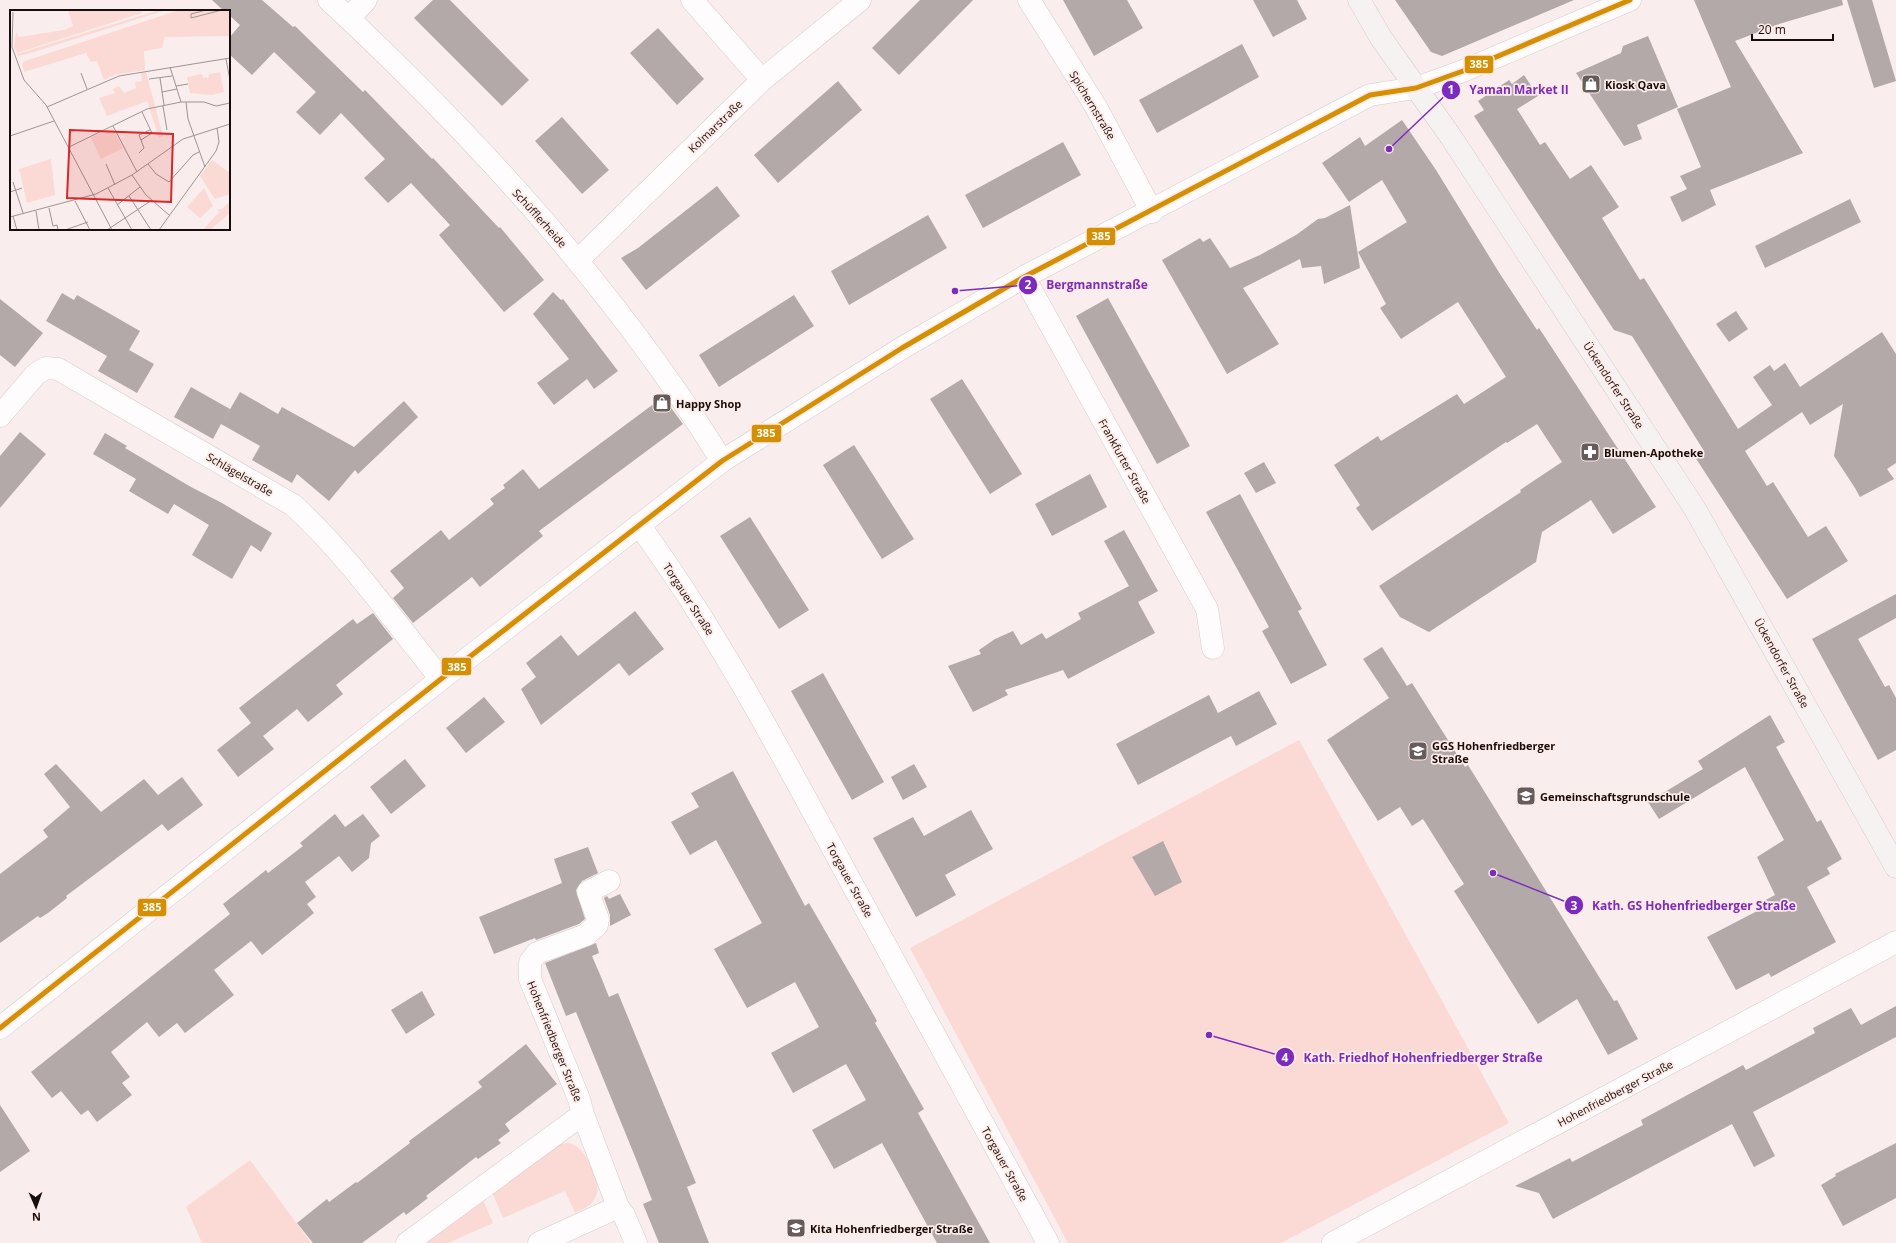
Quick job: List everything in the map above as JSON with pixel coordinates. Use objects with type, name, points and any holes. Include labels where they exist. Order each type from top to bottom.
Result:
[{"type":"main road","name":"Ückendorfer Straße","points":[[1359,0],[1381,38],[1451,137],[1695,509],[1896,867]]},
{"type":"street","name":"Schüfflerheide","points":[[329,0],[448,115],[578,260],[694,417],[722,461]]},
{"type":"street","points":[[349,18],[366,0]]},
{"type":"street","points":[[692,0],[762,80]]},
{"type":"street","name":"Kolmarstraße","points":[[578,260],[762,80],[860,0]]},
{"type":"street","name":"Spichernstraße","points":[[1029,0],[1096,107],[1152,212]]},
{"type":"street","points":[[0,1028],[441,679],[722,461],[902,348],[1024,277],[1152,212],[1370,95],[1416,88],[1463,71],[1630,0]]},
{"type":"street","name":"Frankfurter Straße","points":[[1024,277],[1207,609],[1213,648]]},
{"type":"street","name":"Schlägelstraße","points":[[0,416],[36,374],[46,368],[58,369],[293,504],[318,527],[343,556],[441,679]]},
{"type":"street","name":"Torgauer Straße","points":[[639,525],[667,563],[704,620],[762,719],[1048,1243]]},
{"type":"street","name":"Hohenfriedberger Straße","points":[[609,881],[588,892],[598,919],[597,925],[586,935],[537,953],[530,962],[530,979],[579,1099],[583,1114],[618,1207],[624,1215],[636,1243]]},
{"type":"street","name":"Hohenfriedberger Straße","points":[[1333,1243],[1896,942]]},
{"type":"street","name":"Hohenfriedberger Straße","points":[[408,1243],[583,1114]]},
{"type":"street","points":[[539,1243],[618,1207]]},
{"type":"shaded area","points":[[1299,740],[1509,1123],[1281,1243],[1068,1243],[910,948]]},
{"type":"shaded area","points":[[568,1143],[581,1150],[595,1173],[598,1189],[596,1196],[590,1205],[575,1213],[565,1191],[503,1218],[492,1192],[560,1144]]},
{"type":"shaded area","points":[[250,1160],[311,1243],[202,1243],[186,1207]]},
{"type":"shaded area","points":[[483,1200],[493,1223],[448,1243],[426,1243]]},
{"type":"building","points":[[212,0],[262,0],[293,27],[295,26],[363,92],[365,90],[432,159],[433,158],[499,228],[500,227],[544,280],[504,312],[439,235],[450,225],[411,183],[388,203],[364,178],[385,159],[341,113],[320,135],[296,112],[316,92],[274,52],[252,75],[230,55],[230,37],[240,25],[230,16],[230,10],[223,10]]},
{"type":"building","points":[[433,0],[450,0],[529,80],[502,106],[414,18]]},
{"type":"building","points":[[920,0],[973,0],[899,75],[872,48]]},
{"type":"building","points":[[1063,0],[1127,0],[1143,28],[1094,56]]},
{"type":"building","points":[[1253,0],[1297,0],[1307,19],[1273,37]]},
{"type":"building","points":[[1395,0],[1574,0],[1442,56],[1431,52]]},
{"type":"building","points":[[1694,0],[1842,0],[1843,5],[1779,24],[1735,41],[1803,153],[1710,190],[1716,205],[1682,222],[1670,197],[1687,189],[1680,176],[1701,167],[1677,109],[1731,87]]},
{"type":"building","points":[[1847,0],[1872,0],[1896,81],[1874,88]]},
{"type":"building","points":[[658,28],[704,79],[677,105],[630,53]]},
{"type":"building","points":[[1648,36],[1678,107],[1637,125],[1642,139],[1624,146],[1576,73],[1621,53],[1623,46]]},
{"type":"building","points":[[1242,44],[1259,77],[1157,133],[1139,100]]},
{"type":"building","points":[[1524,75],[1538,96],[1517,109],[1540,145],[1545,142],[1570,179],[1591,165],[1619,207],[1602,218],[1640,280],[1644,278],[1738,429],[1772,405],[1753,377],[1770,365],[1774,371],[1785,363],[1800,387],[1882,332],[1896,354],[1896,463],[1887,469],[1894,479],[1860,497],[1834,456],[1843,404],[1810,425],[1802,412],[1745,451],[1767,486],[1773,482],[1808,537],[1826,526],[1848,561],[1787,599],[1695,457],[1704,451],[1632,336],[1614,330],[1474,116],[1484,110],[1478,101],[1509,80],[1512,84]]},
{"type":"building","points":[[838,81],[862,110],[778,183],[754,155]]},
{"type":"building","points":[[562,117],[609,170],[582,194],[535,141]]},
{"type":"building","points":[[1402,120],[1436,170],[1500,274],[1537,330],[1539,328],[1656,507],[1613,534],[1591,500],[1542,532],[1536,562],[1429,632],[1400,617],[1379,586],[1521,492],[1520,490],[1562,462],[1537,424],[1507,443],[1506,442],[1372,531],[1356,508],[1360,505],[1334,465],[1378,436],[1381,441],[1457,394],[1464,404],[1506,377],[1458,302],[1401,339],[1380,308],[1386,304],[1358,252],[1407,222],[1382,180],[1349,202],[1322,163],[1360,137],[1365,146]]},
{"type":"building","points":[[1063,142],[1081,175],[983,228],[965,195]]},
{"type":"building","points":[[717,186],[740,216],[646,290],[621,258],[638,248]]},
{"type":"building","points":[[1850,199],[1861,222],[1765,268],[1755,246]]},
{"type":"building","points":[[1350,205],[1360,268],[1324,284],[1321,266],[1302,268],[1300,259],[1243,288],[1279,344],[1227,374],[1162,260],[1200,238],[1203,242],[1210,238],[1230,268],[1260,255],[1296,235],[1318,219],[1325,218]]},
{"type":"building","points":[[928,215],[947,248],[849,305],[831,271]]},
{"type":"building","points":[[553,292],[561,300],[563,299],[618,371],[594,389],[587,379],[554,405],[537,383],[569,359],[533,314]]},
{"type":"building","points":[[62,293],[74,300],[77,295],[140,331],[129,350],[154,364],[137,393],[98,371],[107,356],[46,321]]},
{"type":"building","points":[[794,295],[814,326],[719,387],[699,355]]},
{"type":"building","points":[[1108,298],[1190,446],[1157,464],[1076,316]]},
{"type":"building","points":[[0,299],[43,333],[15,367],[0,355]]},
{"type":"building","points":[[1736,311],[1748,329],[1729,342],[1716,324]]},
{"type":"building","points":[[962,379],[1022,474],[990,494],[930,399]]},
{"type":"building","points":[[191,387],[230,409],[225,418],[240,392],[278,414],[282,407],[354,447],[404,401],[418,417],[358,474],[355,470],[329,501],[297,474],[292,483],[252,460],[260,446],[221,424],[213,439],[174,417]]},
{"type":"building","points":[[663,397],[683,424],[539,531],[543,536],[480,587],[472,577],[413,623],[393,598],[404,588],[390,571],[441,530],[449,540],[494,504],[490,499],[505,488],[503,485],[523,469],[539,489]]},
{"type":"building","points":[[20,432],[46,454],[0,508],[0,456]]},
{"type":"building","points":[[105,433],[127,446],[125,448],[272,533],[261,552],[251,545],[232,579],[192,555],[209,525],[174,504],[168,514],[129,491],[136,479],[93,454]]},
{"type":"building","points":[[854,445],[914,539],[882,559],[823,465]]},
{"type":"building","points":[[1264,462],[1276,483],[1256,493],[1244,473]]},
{"type":"building","points":[[1090,474],[1107,507],[1052,536],[1035,504]]},
{"type":"building","points":[[1240,494],[1302,609],[1298,611],[1327,665],[1291,684],[1262,631],[1269,627],[1206,512]]},
{"type":"building","points":[[750,517],[809,610],[779,629],[720,536]]},
{"type":"building","points":[[1124,530],[1158,591],[1138,602],[1155,633],[1068,679],[1063,670],[1005,690],[1008,695],[973,712],[948,666],[981,654],[979,650],[995,639],[1013,631],[1021,645],[1042,633],[1046,639],[1081,619],[1078,613],[1129,586],[1104,541]]},
{"type":"building","points":[[1896,594],[1896,618],[1858,639],[1885,687],[1889,685],[1896,698],[1896,750],[1878,760],[1812,639]]},
{"type":"building","points":[[635,611],[664,649],[629,676],[619,663],[541,725],[521,689],[536,677],[526,663],[561,635],[578,656]]},
{"type":"building","points":[[373,613],[393,639],[336,685],[343,694],[308,722],[297,709],[263,736],[274,749],[238,777],[217,750],[251,723],[239,708],[353,619],[357,624]]},
{"type":"building","points":[[1382,647],[1407,686],[1412,683],[1465,767],[1468,765],[1614,1001],[1617,1000],[1638,1039],[1608,1055],[1577,999],[1538,1024],[1454,891],[1464,884],[1423,819],[1412,826],[1400,807],[1378,821],[1327,740],[1389,698],[1363,659]]},
{"type":"building","points":[[823,673],[884,782],[852,800],[791,691]]},
{"type":"building","points":[[1259,691],[1277,724],[1236,746],[1231,736],[1138,785],[1116,744],[1209,695],[1218,713]]},
{"type":"building","points":[[484,697],[505,722],[466,753],[446,728]]},
{"type":"building","points":[[1770,715],[1785,742],[1776,747],[1817,822],[1821,820],[1842,859],[1827,868],[1830,874],[1807,887],[1836,942],[1771,977],[1769,973],[1736,990],[1707,937],[1763,908],[1760,903],[1775,895],[1757,857],[1784,840],[1745,767],[1659,819],[1648,802],[1703,769],[1698,761]]},
{"type":"building","points":[[405,759],[426,786],[391,814],[370,787]]},
{"type":"building","points":[[56,764],[101,812],[144,779],[158,795],[182,777],[203,805],[168,831],[162,824],[66,896],[67,898],[48,913],[40,918],[38,916],[0,943],[0,874],[48,837],[43,830],[70,807],[44,774]]},
{"type":"building","points":[[914,764],[927,787],[903,800],[891,777]]},
{"type":"building","points":[[733,771],[805,906],[809,903],[877,1021],[875,1023],[924,1109],[918,1113],[990,1243],[937,1243],[882,1143],[834,1169],[812,1130],[866,1100],[846,1064],[793,1093],[771,1053],[819,1027],[795,982],[747,1008],[714,949],[762,923],[716,840],[690,855],[671,822],[699,807],[691,793]]},
{"type":"building","points":[[971,810],[993,849],[945,875],[956,895],[916,917],[873,838],[913,817],[924,836]]},
{"type":"building","points":[[335,814],[345,827],[363,814],[380,836],[371,843],[369,858],[352,872],[339,856],[305,882],[316,897],[307,904],[314,913],[262,955],[251,941],[214,970],[234,995],[185,1033],[177,1023],[159,1037],[147,1022],[111,1052],[130,1077],[122,1083],[132,1095],[97,1122],[88,1110],[81,1115],[61,1091],[52,1098],[31,1072],[230,914],[223,904],[266,870],[268,873],[303,846],[300,843]]},
{"type":"building","points":[[1163,841],[1182,882],[1155,896],[1132,857]]},
{"type":"building","points":[[588,847],[598,873],[582,881],[576,890],[585,919],[579,924],[536,940],[535,938],[494,954],[479,917],[562,883],[554,859]]},
{"type":"building","points":[[620,894],[631,915],[610,926],[610,915],[604,898],[607,896],[609,899]]},
{"type":"building","points":[[596,943],[599,953],[592,956],[609,997],[618,993],[696,1183],[687,1187],[709,1243],[659,1243],[643,1204],[652,1200],[636,1159],[576,1012],[566,1016],[545,963]]},
{"type":"building","points":[[422,991],[435,1015],[406,1034],[391,1010]]},
{"type":"building","points":[[1896,1006],[1896,1037],[1753,1112],[1775,1156],[1754,1167],[1732,1124],[1553,1219],[1539,1193],[1515,1186],[1570,1158],[1572,1162],[1643,1125],[1641,1120],[1743,1065],[1746,1070],[1815,1033],[1813,1028],[1851,1008],[1861,1025]]},
{"type":"building","points":[[526,1044],[557,1084],[505,1124],[510,1131],[498,1140],[501,1143],[478,1159],[476,1157],[426,1196],[428,1198],[406,1215],[404,1212],[362,1243],[313,1243],[297,1223],[327,1199],[329,1202],[356,1182],[357,1183],[410,1143],[409,1141],[482,1087],[478,1082]]},
{"type":"building","points":[[0,1105],[30,1151],[0,1172]]},
{"type":"building","points":[[1896,1143],[1896,1198],[1843,1226],[1821,1185],[1836,1176],[1835,1174]]},
{"type":"transit line","name":"385","points":[[0,1028],[441,679],[722,461],[902,348],[1024,277],[1370,95],[1416,88],[1463,71],[1630,0]]},
{"type":"place","name":"Kiosk Qava","points":[[1591,84]]},
{"type":"place","name":"Yaman Market II","points":[[1389,149]]},
{"type":"place","name":"Bergmannstraße","points":[[955,291]]},
{"type":"place","name":"Happy Shop","points":[[662,403]]},
{"type":"place","name":"Blumen-Apotheke","points":[[1590,452]]},
{"type":"place","name":"GGS Hohenfriedberger Straße","points":[[1418,751]]},
{"type":"place","name":"Gemeinschaftsgrundschule","points":[[1526,796]]},
{"type":"place","name":"Kath. GS Hohenfriedberger Straße","points":[[1493,873]]},
{"type":"place","name":"Kath. Friedhof Hohenfriedberger Straße","points":[[1209,1035]]},
{"type":"place","name":"Kita Hohenfriedberger Straße","points":[[796,1228]]}]
